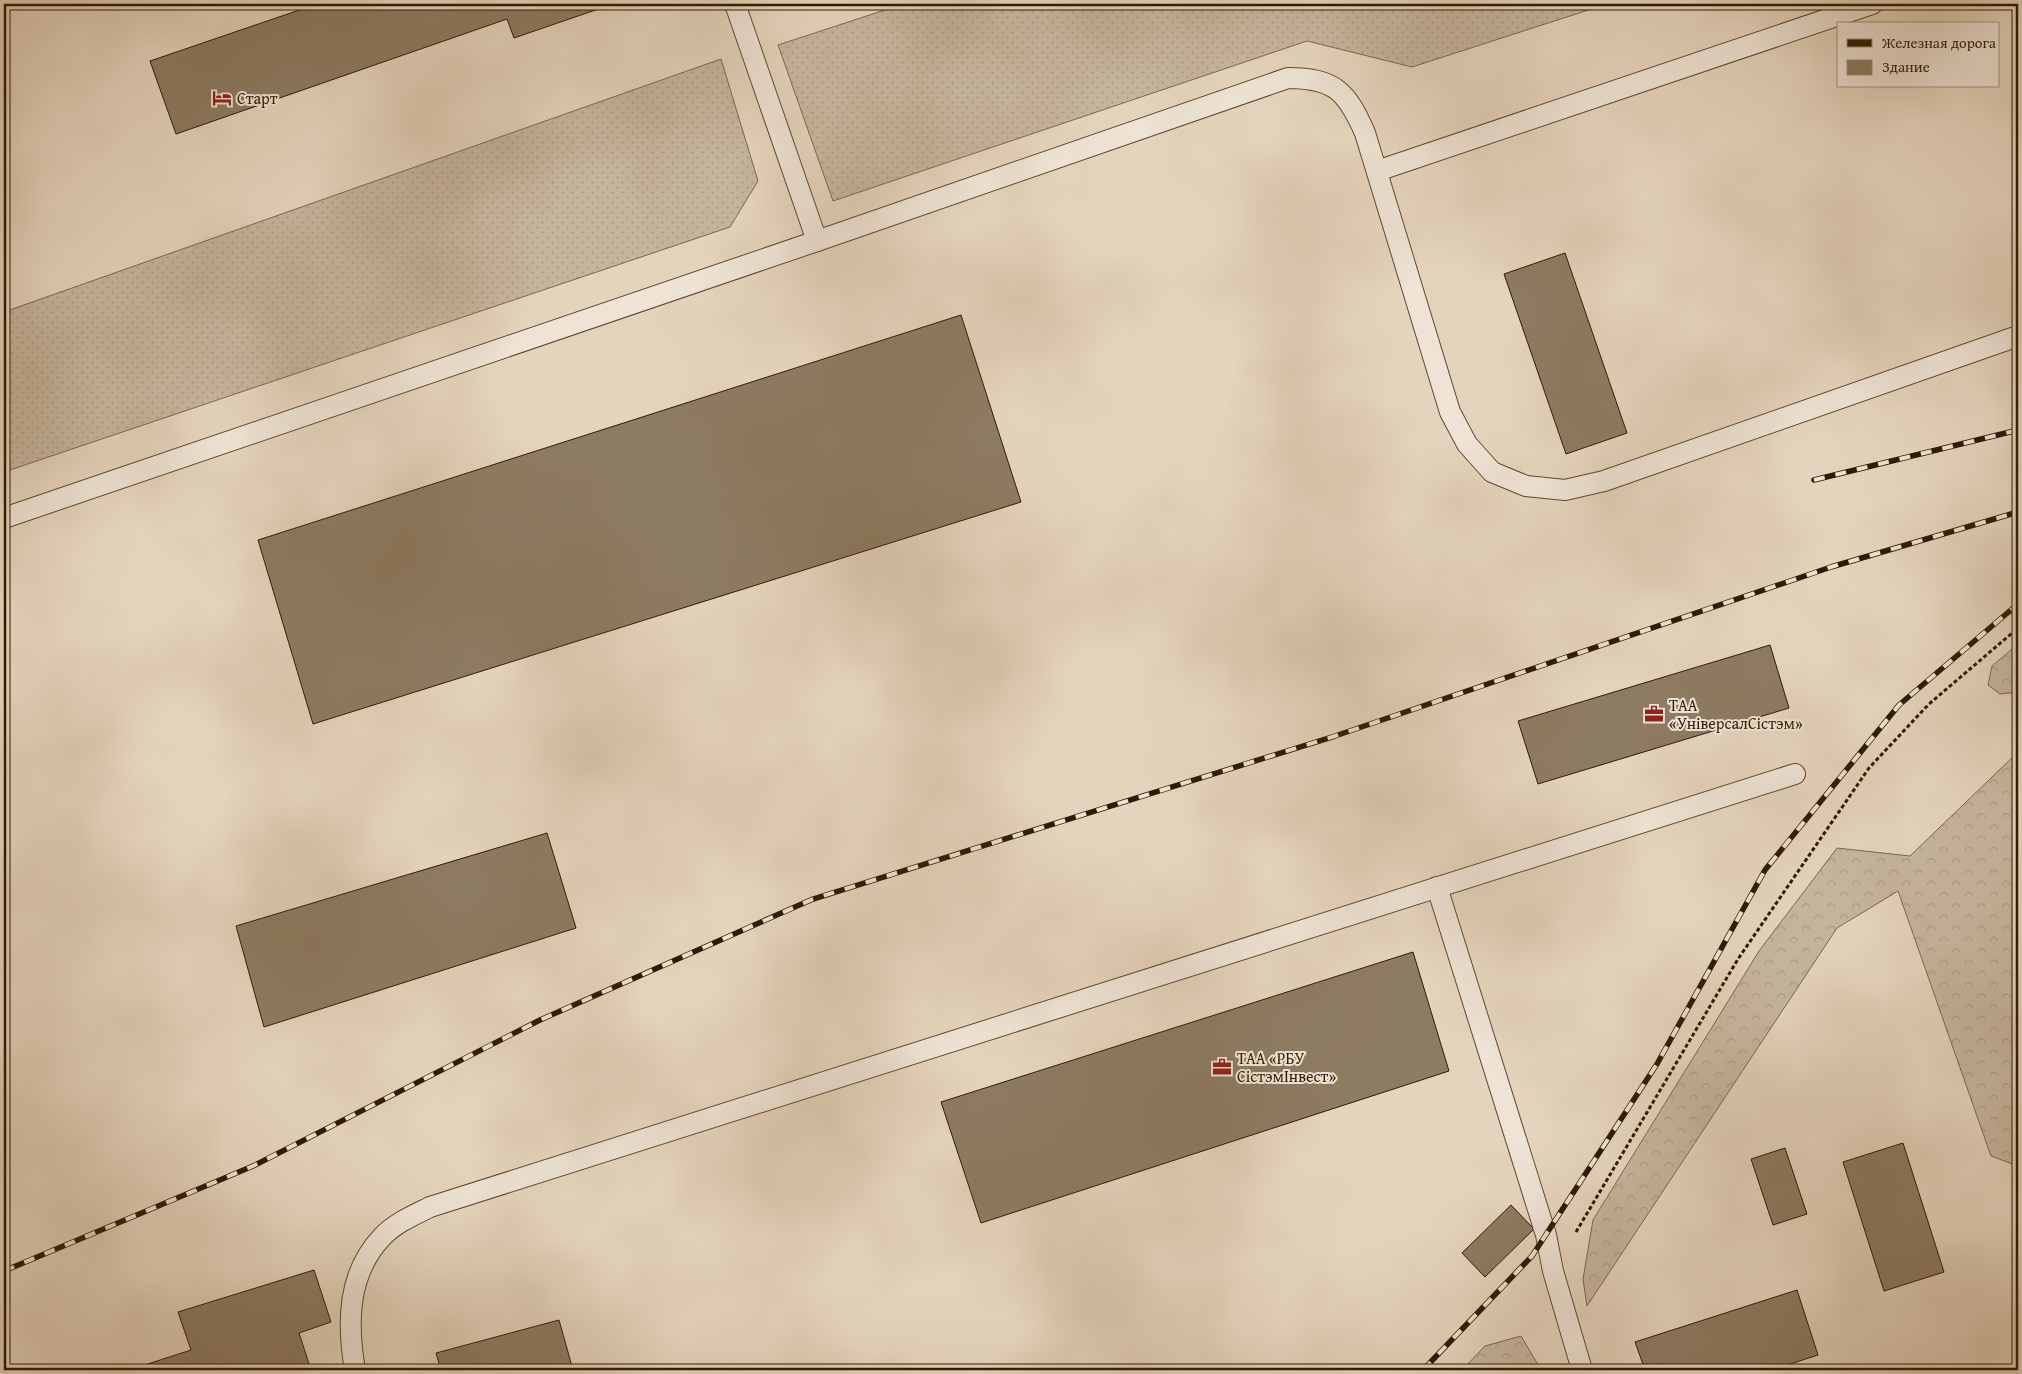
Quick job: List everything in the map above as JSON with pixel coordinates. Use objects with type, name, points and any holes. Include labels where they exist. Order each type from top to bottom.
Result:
[{"type":"lane","points":[[735,4],[817,242]]},
{"type":"lane","points":[[1376,171],[1872,4]]},
{"type":"lane","points":[[4,518],[817,242],[1288,78],[1308,78],[1327,83],[1342,94],[1355,111],[1365,134],[1450,412],[1467,444],[1492,472],[1526,486],[1564,490],[1604,481],[2018,336]]},
{"type":"lane","points":[[355,1370],[350,1343],[350,1315],[354,1286],[365,1260],[382,1237],[405,1219],[430,1207],[1795,774]]},
{"type":"lane","points":[[1437,887],[1546,1235],[1553,1271],[1582,1370]]},
{"type":"path","points":[[1553,1271],[1738,960],[1869,768],[1929,704],[2018,628]]},
{"type":"green space","points":[[903,4],[1607,4],[1412,67],[1307,41],[833,201],[778,45]]},
{"type":"green space","points":[[721,59],[758,181],[730,227],[4,472],[4,312]]},
{"type":"green space","points":[[2018,644],[2018,692],[2000,694],[1988,685],[1992,666]]},
{"type":"green space","points":[[2018,752],[2018,1166],[1991,1156],[1898,891],[1837,928],[1587,1306],[1583,1279],[1593,1220],[1759,951],[1837,848],[1910,856]]},
{"type":"green space","points":[[1521,1336],[1537,1363],[1538,1370],[1462,1370],[1485,1346]]},
{"type":"building","name":"Старт","points":[[317,4],[613,4],[514,38],[507,19],[176,134],[150,61]]},
{"type":"building","points":[[1565,253],[1627,433],[1566,454],[1504,274]]},
{"type":"building","points":[[961,315],[1021,502],[313,724],[258,540]]},
{"type":"building","name":"ТАА «УніверсалСістэм»","points":[[1770,645],[1789,708],[1538,784],[1518,721]]},
{"type":"building","points":[[547,833],[576,928],[264,1027],[236,926]]},
{"type":"building","points":[[1413,952],[1449,1071],[981,1223],[941,1102]]},
{"type":"building","points":[[1903,1143],[1944,1272],[1884,1291],[1843,1162]]},
{"type":"building","points":[[1785,1148],[1807,1214],[1773,1225],[1751,1159]]},
{"type":"building","points":[[1511,1205],[1534,1229],[1485,1277],[1462,1253]]},
{"type":"building","points":[[314,1270],[331,1322],[299,1333],[311,1370],[129,1370],[191,1350],[178,1312]]},
{"type":"building","points":[[1797,1290],[1818,1355],[1772,1370],[1645,1370],[1635,1342]]},
{"type":"building","points":[[559,1320],[573,1370],[441,1370],[436,1353]]},
{"type":"railway","points":[[1814,480],[2018,430]]},
{"type":"railway","points":[[4,1271],[253,1166],[540,1020],[813,899],[1335,736],[1831,567],[2018,512]]},
{"type":"railway","points":[[1423,1370],[1532,1256],[1657,1064],[1765,870],[1899,705],[2018,604]]},
{"type":"place","name":"Старт","points":[[222,98]]},
{"type":"place","name":"ТАА «УніверсалСістэм»","points":[[1654,714]]},
{"type":"place","name":"ТАА «РБУ СістэмІнвест»","points":[[1222,1067]]}]
